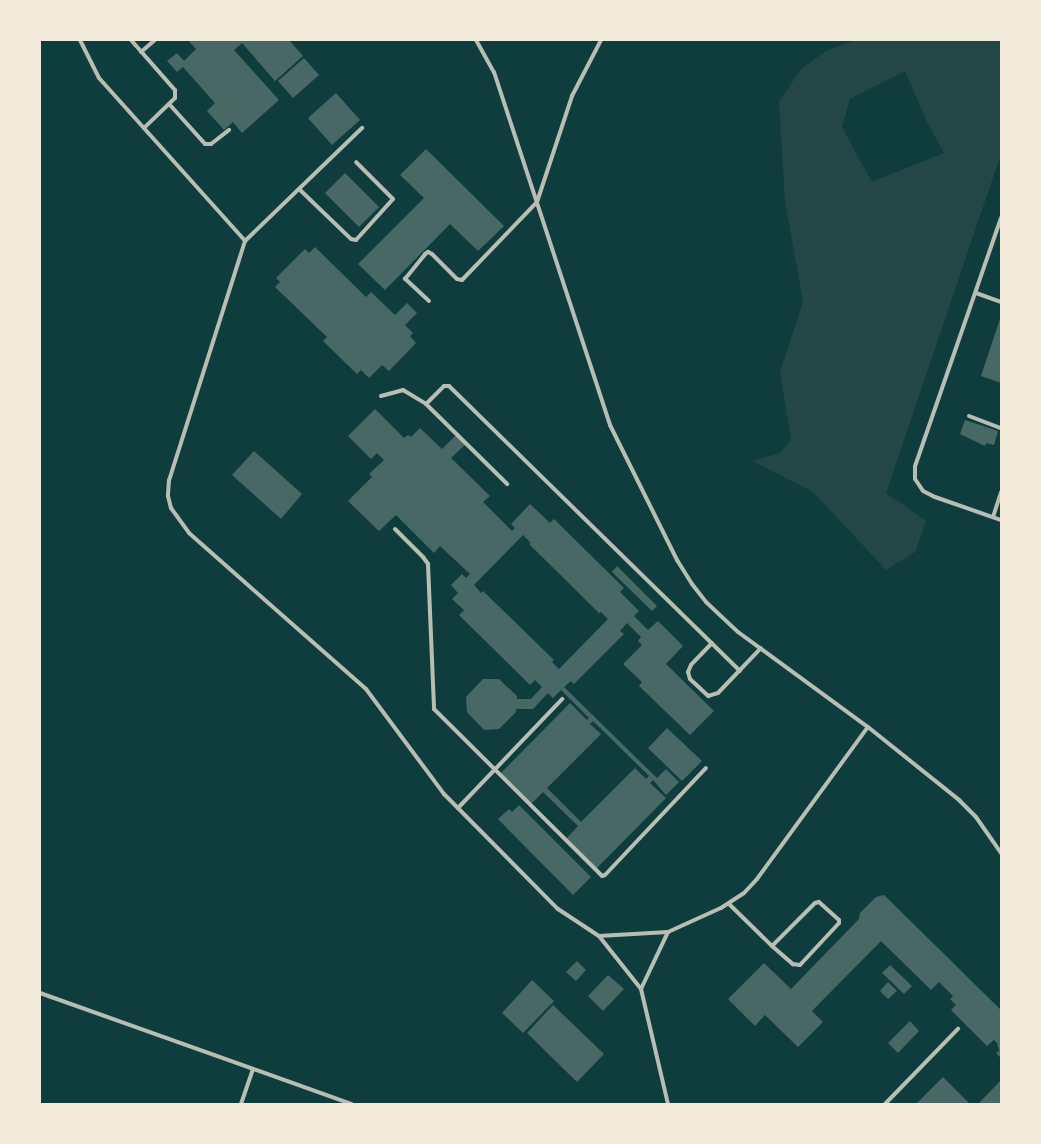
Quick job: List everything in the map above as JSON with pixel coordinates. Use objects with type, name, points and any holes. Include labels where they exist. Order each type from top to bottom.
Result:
[{"type":"lane","points":[[80,40],[99,78],[245,241]]},
{"type":"lane","points":[[131,40],[175,90],[175,98],[170,105],[144,128]]},
{"type":"lane","points":[[141,52],[155,40]]},
{"type":"lane","points":[[476,40],[494,72],[596,386],[629,465],[677,560],[692,584],[723,620],[868,727],[958,800],[976,817],[1001,853]]},
{"type":"lane","points":[[429,302],[405,279],[425,254],[432,254],[457,279],[462,280],[537,202],[572,96],[601,40]]},
{"type":"lane","points":[[170,105],[205,144],[211,144],[229,130]]},
{"type":"lane","points":[[362,128],[245,241],[169,480],[168,496],[172,508],[189,533],[366,689],[427,773],[458,808],[558,908],[599,936],[641,990],[668,1104]]},
{"type":"lane","points":[[299,189],[351,239],[356,240],[394,199],[356,162]]},
{"type":"lane","points":[[1001,218],[915,467],[915,479],[924,491],[935,497],[1001,520]]},
{"type":"lane","points":[[976,293],[1001,302]]},
{"type":"lane","points":[[426,404],[444,386],[449,386],[740,670]]},
{"type":"lane","points":[[381,396],[403,390],[426,404],[507,484]]},
{"type":"lane","points":[[969,416],[1001,428]]},
{"type":"lane","points":[[993,517],[1001,492]]},
{"type":"lane","points":[[394,530],[428,564],[434,709],[493,770],[602,876],[706,768]]},
{"type":"lane","points":[[712,643],[691,665],[688,672],[690,679],[708,696],[714,696],[761,648]]},
{"type":"lane","points":[[458,808],[562,699]]},
{"type":"lane","points":[[599,936],[668,932],[729,904],[744,893],[868,727]]},
{"type":"lane","points":[[729,904],[772,946],[793,964],[800,965],[839,923],[838,920],[820,902],[815,903],[772,946]]},
{"type":"lane","points":[[641,990],[668,932]]},
{"type":"lane","points":[[40,993],[352,1104]]},
{"type":"lane","points":[[885,1104],[958,1029]]},
{"type":"lane","points":[[241,1104],[253,1070]]},
{"type":"shaded area","points":[[856,40],[1001,40],[1001,154],[886,493],[926,521],[915,552],[886,570],[813,492],[753,461],[780,453],[791,440],[780,372],[803,302],[785,201],[779,102],[801,69],[826,51]],"holes":[[[905,71],[927,122],[944,153],[872,182],[842,127],[850,99]]]},
{"type":"building","points":[[188,40],[289,40],[303,56],[275,81],[242,43],[234,50],[279,100],[242,133],[233,122],[224,130],[207,111],[215,103],[183,67],[177,72],[167,61],[177,53],[184,61],[196,49]]},
{"type":"building","points":[[304,58],[319,75],[293,98],[278,81]]},
{"type":"building","points":[[336,93],[360,120],[332,145],[308,118]]},
{"type":"building","points":[[426,149],[504,226],[478,251],[450,224],[385,290],[358,264],[424,198],[400,175]]},
{"type":"building","points":[[345,173],[379,207],[359,227],[325,193]]},
{"type":"building","points":[[315,247],[366,297],[371,292],[395,315],[407,303],[417,313],[405,325],[413,333],[410,336],[416,343],[389,371],[382,365],[369,378],[361,370],[357,374],[323,341],[327,337],[275,287],[280,282],[276,278],[305,249],[309,253]]},
{"type":"building","points":[[1001,316],[1001,383],[981,376]]},
{"type":"building","points":[[375,409],[404,438],[408,435],[411,437],[420,428],[442,449],[457,434],[466,444],[451,458],[490,496],[483,502],[512,531],[515,528],[511,524],[530,504],[550,523],[554,519],[624,588],[620,592],[639,611],[634,616],[648,630],[658,621],[683,646],[666,664],[714,711],[690,735],[639,686],[642,682],[623,664],[642,645],[638,641],[641,637],[627,623],[620,631],[624,634],[574,684],[571,681],[564,687],[657,778],[666,769],[679,782],[666,795],[653,780],[650,783],[666,798],[596,869],[566,839],[578,826],[543,792],[531,804],[500,774],[570,703],[587,720],[589,718],[561,690],[553,698],[548,693],[533,709],[516,709],[516,712],[499,729],[484,730],[467,712],[466,697],[483,679],[499,679],[517,696],[517,699],[531,699],[542,687],[535,680],[530,685],[459,615],[464,610],[452,599],[458,593],[451,585],[462,574],[466,578],[470,574],[440,546],[434,553],[396,515],[379,531],[348,501],[372,477],[369,474],[384,460],[377,453],[371,459],[348,436]],"holes":[[[523,535],[531,543],[529,544],[599,613],[601,612],[608,619],[559,669],[552,662],[554,660],[483,591],[481,593],[474,585]],[[593,721],[649,776],[646,779],[635,768],[581,822],[547,788],[601,734],[590,724]]]},
{"type":"building","points":[[965,420],[998,431],[994,445],[986,443],[985,446],[960,434]]},
{"type":"building","points":[[254,451],[302,494],[281,519],[232,475]]},
{"type":"building","points":[[617,566],[657,606],[652,611],[612,572]]},
{"type":"building","points":[[667,728],[702,761],[682,781],[648,748]]},
{"type":"building","points":[[519,805],[591,877],[573,895],[498,819],[509,809],[512,812]]},
{"type":"building","points":[[884,895],[1001,1010],[1001,1058],[996,1053],[999,1051],[994,1040],[987,1046],[951,1010],[956,1005],[950,999],[953,996],[939,982],[931,990],[881,941],[812,1011],[823,1022],[798,1047],[765,1015],[755,1026],[728,999],[764,963],[791,989],[859,919],[860,913],[876,897]]},
{"type":"building","points":[[577,961],[586,970],[576,981],[566,972]]},
{"type":"building","points":[[890,965],[912,986],[904,994],[882,973]]},
{"type":"building","points":[[608,975],[624,989],[603,1011],[588,996]]},
{"type":"building","points":[[532,980],[554,1001],[523,1033],[502,1013]]},
{"type":"building","points":[[888,982],[897,991],[888,999],[880,991]]},
{"type":"building","points":[[553,1005],[604,1054],[577,1082],[527,1033]]},
{"type":"building","points":[[910,1021],[919,1031],[898,1053],[888,1043]]},
{"type":"building","points":[[943,1077],[969,1103],[916,1104]]},
{"type":"building","points":[[1001,1080],[1001,1104],[980,1104],[979,1103]]}]
